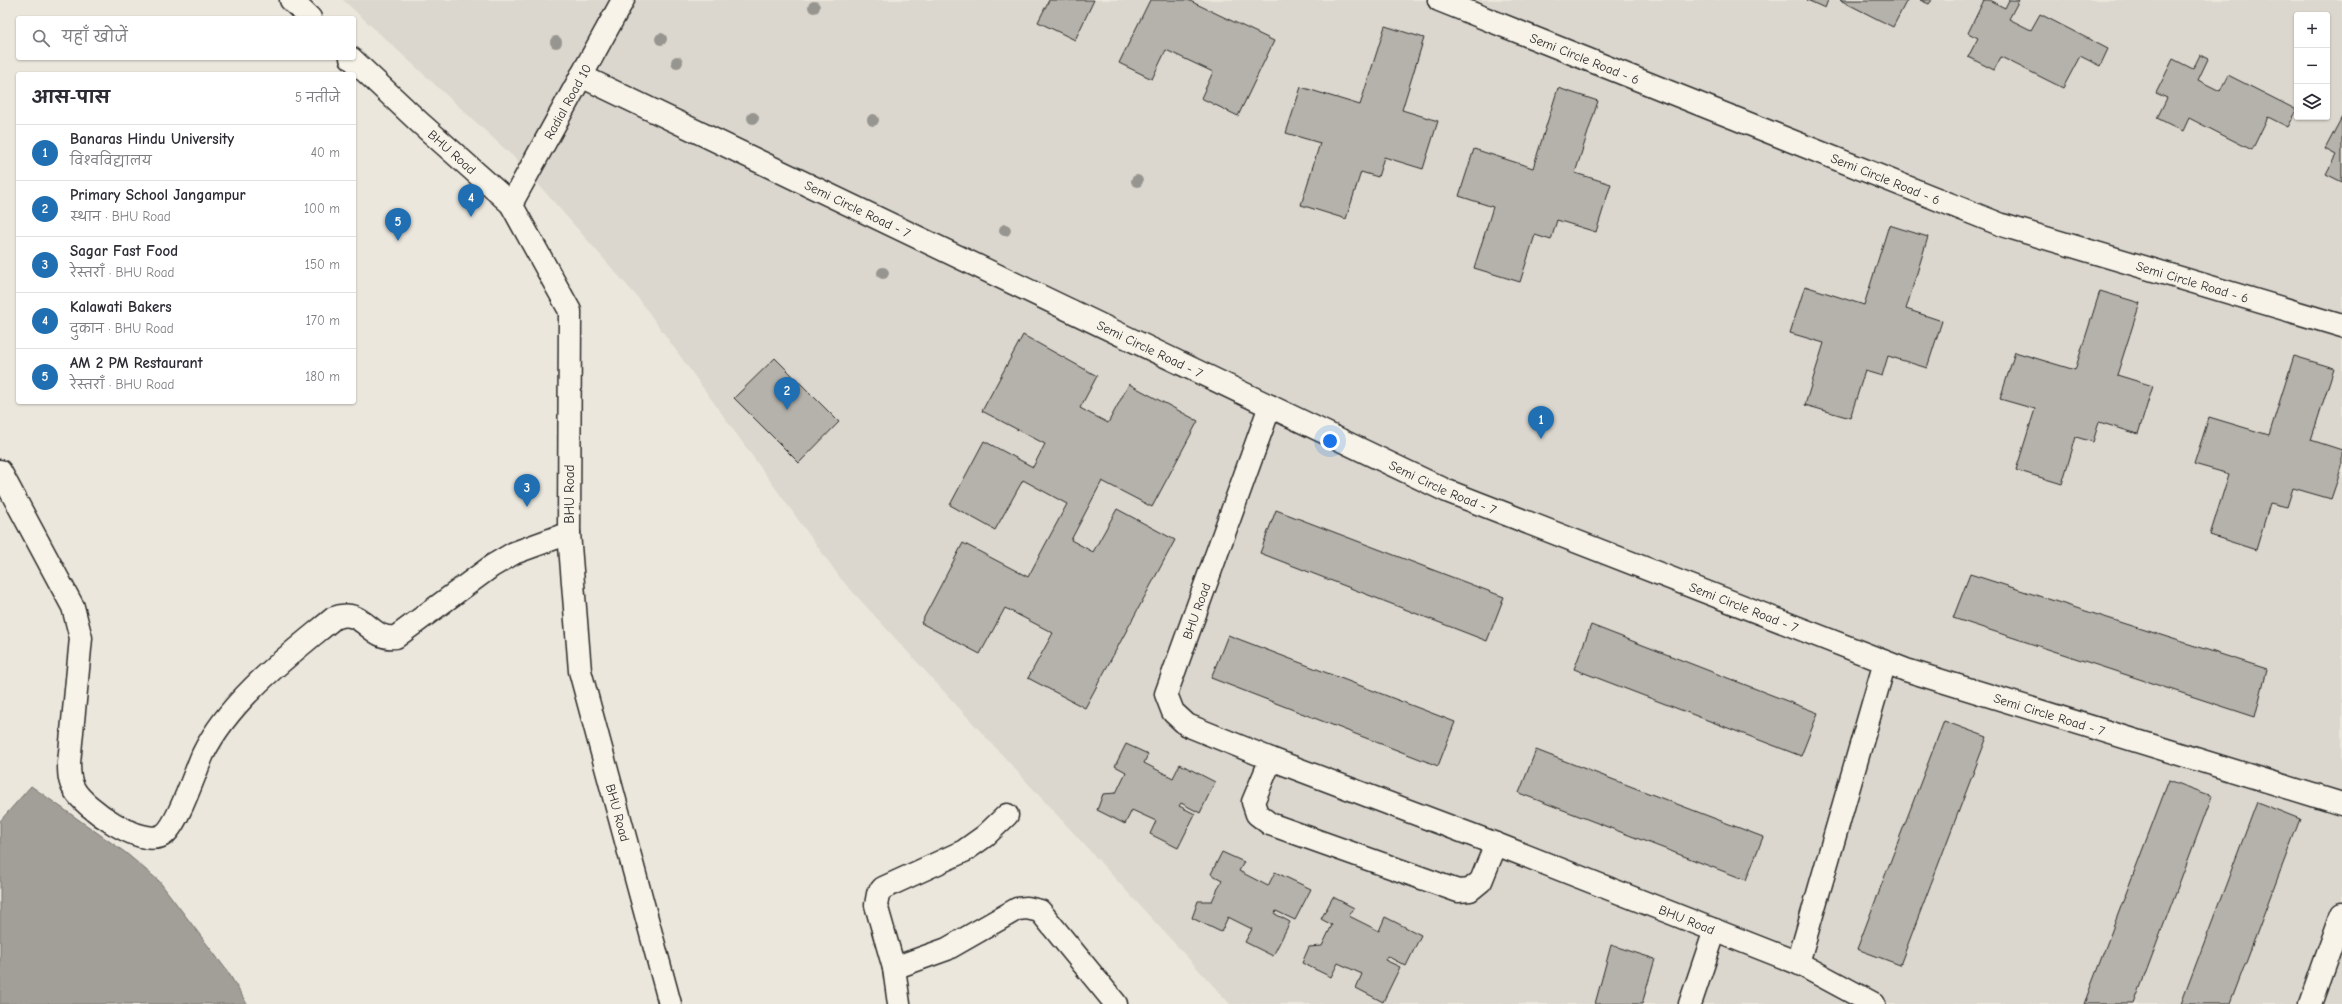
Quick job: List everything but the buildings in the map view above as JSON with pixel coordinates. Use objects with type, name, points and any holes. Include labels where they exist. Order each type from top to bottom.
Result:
[{"type":"street","points":[[291,0],[308,16]]},
{"type":"street","name":"Radial Road 10","points":[[511,204],[623,0]]},
{"type":"street","name":"Semi Circle Road - 6","points":[[1439,0],[2002,225],[2342,326]]},
{"type":"street","name":"BHU Road","points":[[354,60],[419,122],[511,204],[570,311],[569,533],[580,671],[670,1004]]},
{"type":"street","name":"Semi Circle Road - 7","points":[[581,76],[1448,491],[1906,670],[2342,804]]},
{"type":"street","name":"BHU Road","points":[[1270,406],[1166,694],[1173,712],[1187,725],[1270,760],[1496,844],[1798,963],[1874,1004]]},
{"type":"street","points":[[0,471],[74,607],[81,638],[69,763],[70,777],[74,789],[96,811],[134,835],[152,839],[163,835],[172,826],[204,754],[219,725],[279,663],[334,618],[345,614],[356,617],[380,635],[388,638],[396,637],[492,566],[514,553],[569,533]]},
{"type":"street","points":[[1798,963],[1885,662]]},
{"type":"street","points":[[1270,760],[1253,802],[1257,814],[1270,824],[1458,891],[1470,890],[1481,881],[1496,844]]},
{"type":"street","points":[[899,1004],[894,968],[876,904],[878,894],[883,888],[964,851],[985,836],[1007,815]]},
{"type":"street","points":[[894,968],[947,949],[1017,909],[1027,908],[1040,911],[1116,1004]]},
{"type":"street","points":[[2310,1004],[2342,914]]},
{"type":"street","points":[[1690,1004],[1715,930]]},
{"type":"shaded area","points":[[343,0],[2342,0],[2342,1004],[1230,1004],[841,579],[639,299],[517,160]]},
{"type":"shaded area","points":[[31,786],[126,853],[159,881],[228,972],[247,1004],[0,1004],[0,821]]},
{"type":"place","name":"Kalawati Bakers","points":[[471,217]]},
{"type":"place","name":"AM 2 PM Restaurant","points":[[398,241]]},
{"type":"place","name":"Primary School Jangampur","points":[[787,410]]},
{"type":"place","name":"Banaras Hindu University","points":[[1541,439]]},
{"type":"place","name":"Sagar Fast Food","points":[[527,507]]}]
